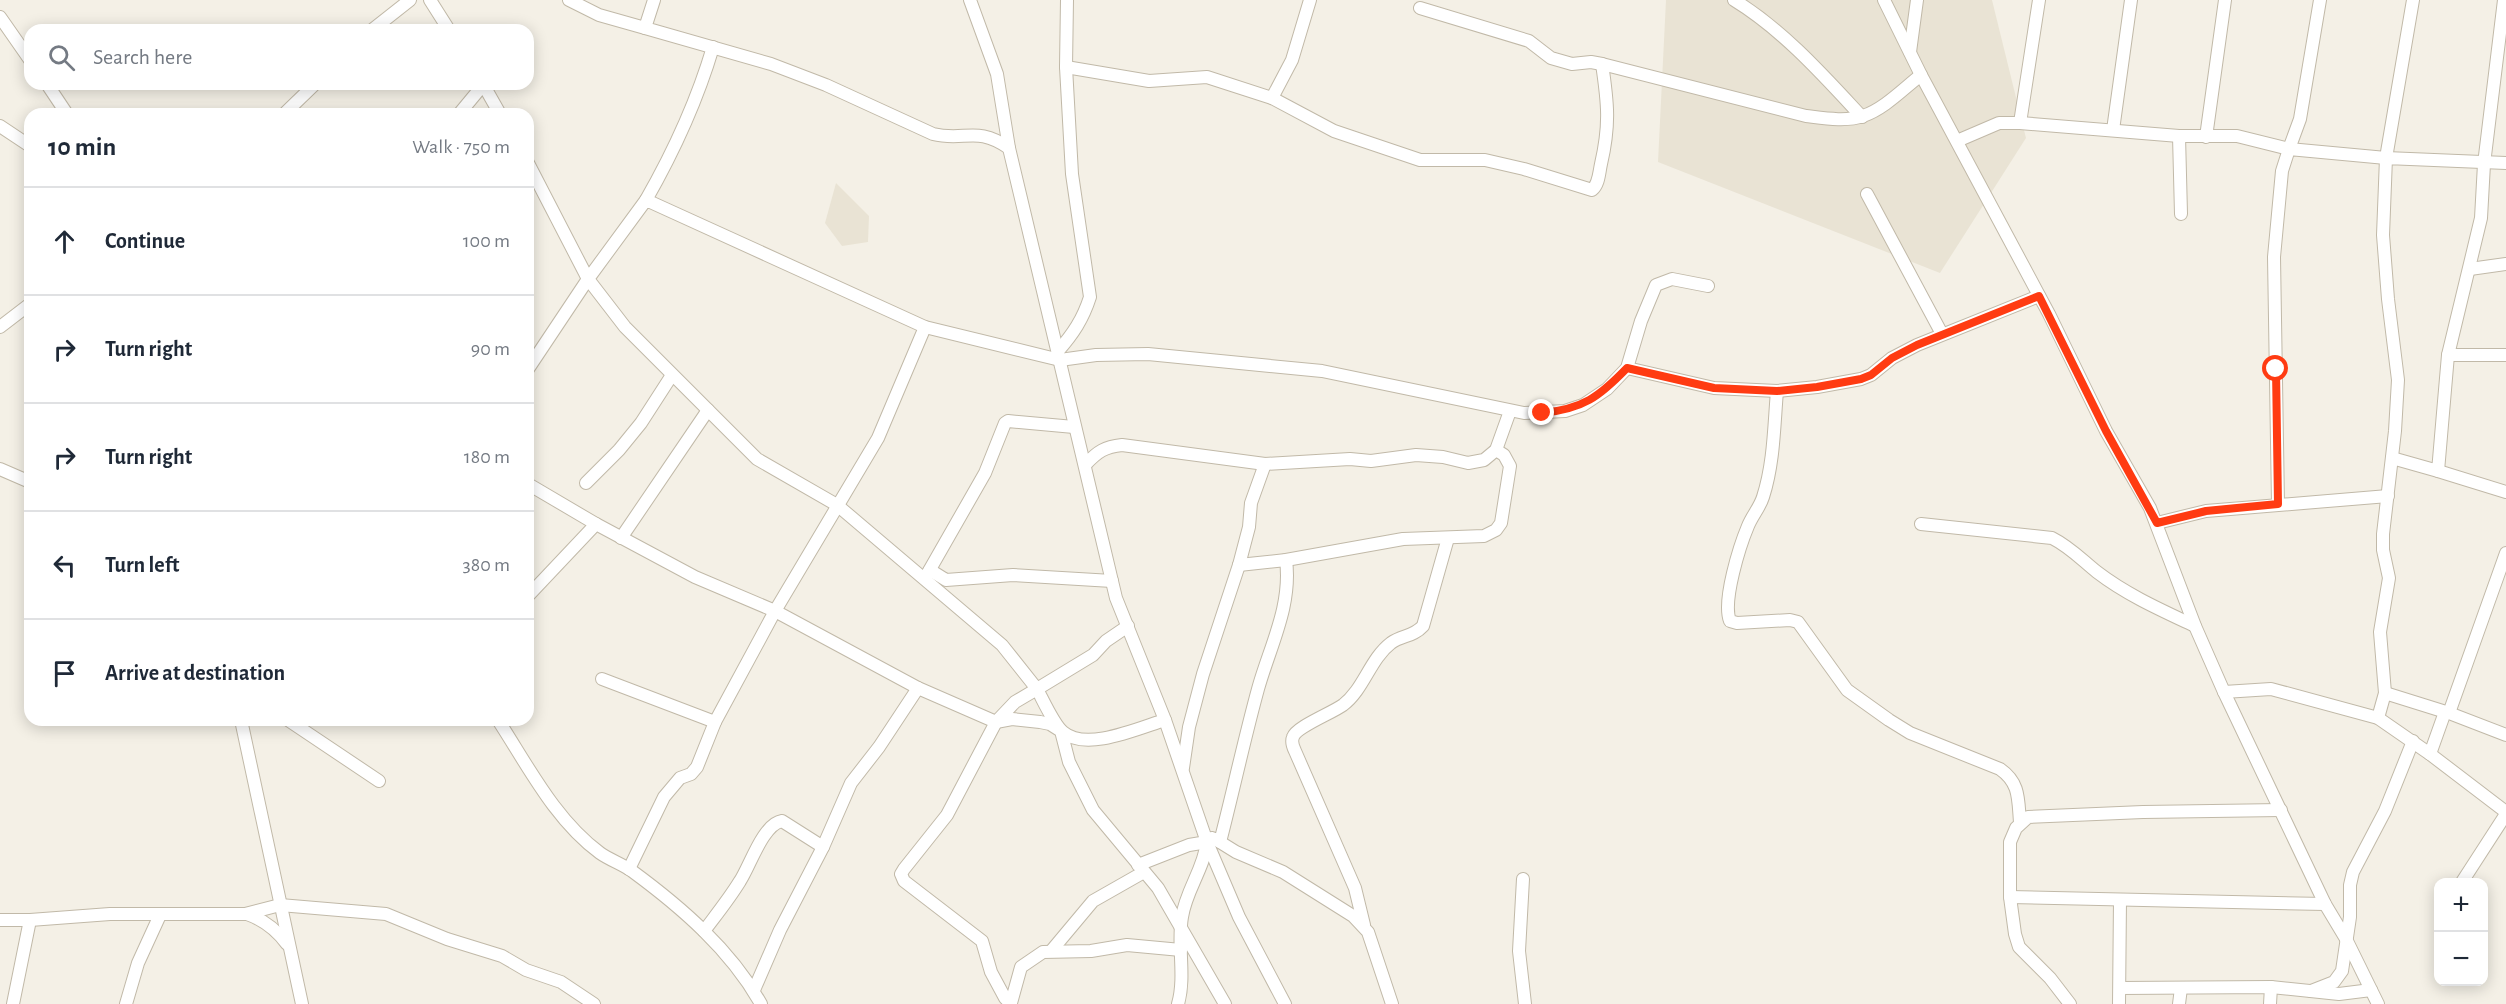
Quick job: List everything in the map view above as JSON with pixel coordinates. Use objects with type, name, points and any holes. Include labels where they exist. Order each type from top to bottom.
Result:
[{"type":"street","points":[[380,24],[410,0]]},
{"type":"street","points":[[430,0],[445,24]]},
{"type":"street","points":[[568,0],[598,15],[771,64],[826,85],[933,134],[942,136],[973,134],[997,140],[1009,148]]},
{"type":"street","points":[[645,28],[654,0]]},
{"type":"street","points":[[970,0],[998,74],[1009,148],[1112,581],[1165,720],[1182,772],[1210,838],[1239,917],[1285,1004]]},
{"type":"street","points":[[1059,356],[1084,316],[1090,297],[1072,174],[1066,67],[1067,0]]},
{"type":"street","points":[[1272,98],[1292,60],[1310,0]]},
{"type":"street","points":[[1734,0],[1752,11],[1815,67],[1862,117]]},
{"type":"street","points":[[1884,0],[1921,75],[2039,296],[2106,431],[2157,523],[2194,626],[2224,692],[2325,904],[2346,939],[2378,1004]]},
{"type":"street","points":[[1910,52],[1917,0]]},
{"type":"street","points":[[2020,123],[2039,0]]},
{"type":"street","points":[[2113,130],[2131,0]]},
{"type":"street","points":[[2206,137],[2225,0]]},
{"type":"street","points":[[2278,504],[2274,257],[2282,171],[2300,119],[2320,0]]},
{"type":"street","points":[[2378,718],[2385,693],[2380,632],[2389,578],[2382,550],[2398,380],[2383,234],[2386,158],[2414,0]]},
{"type":"street","points":[[2438,471],[2448,355],[2481,218],[2484,164],[2501,59],[2504,0]]},
{"type":"street","points":[[1420,8],[1528,42],[1551,58],[1572,64],[1591,62],[1602,64],[1806,116],[1862,117],[1885,103],[1921,75]]},
{"type":"street","points":[[0,17],[24,51]]},
{"type":"street","points":[[534,360],[588,279],[646,201],[686,123],[702,84],[712,47]]},
{"type":"street","points":[[1066,67],[1149,81],[1207,77],[1272,98],[1334,131],[1420,160],[1485,160],[1524,169],[1592,190],[1598,181],[1608,133],[1609,112],[1602,64]]},
{"type":"street","points":[[51,90],[63,108]]},
{"type":"street","points":[[290,108],[309,90]]},
{"type":"street","points":[[464,108],[478,90]]},
{"type":"street","points":[[486,90],[497,108]]},
{"type":"street","points":[[1957,141],[1999,123],[2020,123],[2178,136],[2247,138],[2289,149],[2386,158],[2506,164]]},
{"type":"street","points":[[0,126],[24,142]]},
{"type":"street","points":[[2178,136],[2181,214]]},
{"type":"street","points":[[534,175],[588,279],[626,327],[672,375],[757,459],[837,505],[927,574],[1002,645],[1037,689],[1061,731],[1069,762],[1093,810],[1158,888],[1225,1004]]},
{"type":"street","points":[[1867,194],[1942,334]]},
{"type":"street","points":[[646,201],[925,327],[1059,356],[1148,354],[1322,371],[1510,411],[1542,413],[1565,411],[1583,405],[1607,389],[1627,368],[1641,321],[1656,285],[1664,280],[1672,279],[1708,286]]},
{"type":"street","points":[[2470,269],[2506,264]]},
{"type":"street","points":[[1627,368],[1714,388],[1777,391],[1817,387],[1871,375],[1892,358],[1942,334],[2039,296]]},
{"type":"street","points":[[0,327],[24,309]]},
{"type":"street","points":[[629,869],[664,797],[680,778],[691,774],[697,767],[715,722],[775,611],[878,438],[925,327]]},
{"type":"street","points":[[2448,355],[2506,355]]},
{"type":"street","points":[[586,483],[619,450],[641,423],[672,375]]},
{"type":"street","points":[[1777,391],[1772,454],[1763,498],[1741,542],[1729,599],[1727,615],[1730,621],[1737,623],[1790,620],[1798,622],[1839,681],[1856,696],[1910,733],[2000,769],[2012,777],[2016,786],[2020,822]]},
{"type":"street","points":[[621,538],[708,410]]},
{"type":"street","points":[[1086,464],[1098,451],[1122,445],[1265,464],[1350,459],[1371,461],[1416,455],[1443,457],[1468,463],[1484,460],[1496,450],[1510,411]]},
{"type":"street","points":[[927,574],[986,472],[1005,423],[1008,421],[1074,427]]},
{"type":"street","points":[[1239,565],[1286,560],[1403,539],[1484,536],[1496,530],[1502,523],[1510,466],[1504,455],[1496,450]]},
{"type":"street","points":[[2392,458],[2506,492]]},
{"type":"street","points":[[1182,772],[1188,727],[1239,565],[1249,527],[1251,503],[1265,464]]},
{"type":"street","points":[[0,469],[24,479]]},
{"type":"street","points":[[534,488],[621,538],[695,577],[775,611],[918,688],[996,722],[1012,719],[1050,724],[1076,739],[1089,741],[1165,720]]},
{"type":"street","points":[[2157,523],[2206,511],[2388,496]]},
{"type":"street","points":[[534,590],[596,524]]},
{"type":"street","points":[[1922,524],[2052,538],[2066,545],[2097,572],[2136,598],[2194,626]]},
{"type":"street","points":[[1392,1004],[1364,926],[1355,888],[1295,751],[1293,737],[1296,730],[1332,712],[1355,696],[1385,649],[1393,642],[1416,634],[1423,626],[1448,538]]},
{"type":"street","points":[[2430,754],[2506,553]]},
{"type":"street","points":[[1178,1004],[1181,992],[1181,926],[1185,905],[1205,860],[1258,688],[1285,610],[1288,593],[1286,560]]},
{"type":"street","points":[[927,574],[946,580],[1013,575],[1112,581]]},
{"type":"street","points":[[1128,626],[1106,641],[1093,655],[1015,702],[996,722],[947,815],[902,874],[908,885],[982,941],[991,972],[1005,998],[1011,1003],[1021,967],[1037,954],[1052,950],[1091,951],[1127,945],[1181,950]]},
{"type":"street","points":[[602,679],[715,722]]},
{"type":"street","points":[[754,990],[780,930],[823,848],[851,783],[879,747],[918,688]]},
{"type":"street","points":[[2224,692],[2271,689],[2378,718],[2430,754],[2506,813],[2465,878]]},
{"type":"street","points":[[2385,693],[2447,712],[2506,735]]},
{"type":"street","points":[[242,726],[302,1004]]},
{"type":"street","points":[[297,726],[379,781]]},
{"type":"street","points":[[502,726],[562,817],[600,853],[629,869],[704,931],[754,990],[761,1004]]},
{"type":"street","points":[[2311,991],[2325,987],[2338,978],[2342,971],[2353,872],[2385,811],[2413,741]]},
{"type":"street","points":[[2070,1004],[2050,978],[2019,947],[2010,897],[2010,842],[2020,822],[2028,817],[2109,813],[2281,810]]},
{"type":"street","points":[[704,931],[740,881],[772,825],[782,821],[823,848]]},
{"type":"street","points":[[1052,950],[1093,902],[1141,869],[1189,845],[1210,838],[1283,872],[1353,916],[1364,926]]},
{"type":"street","points":[[1523,879],[1519,951],[1525,1004]]},
{"type":"street","points":[[2010,897],[2325,904]]},
{"type":"street","points":[[2119,1004],[2120,900]]},
{"type":"street","points":[[0,920],[110,915],[245,914],[280,905],[394,916],[447,939],[502,956],[526,970],[561,982],[594,1004]]},
{"type":"street","points":[[245,914],[260,919],[272,927],[289,946]]},
{"type":"street","points":[[126,1004],[138,963],[160,915]]},
{"type":"street","points":[[13,1004],[30,920]]},
{"type":"street","points":[[2120,988],[2271,987],[2339,994],[2371,990]]},
{"type":"street","points":[[2270,1004],[2271,987]]},
{"type":"street","points":[[2179,1004],[2181,988]]},
{"type":"shaded area","points":[[1666,0],[1992,0],[2026,138],[1940,273],[1658,162]]},
{"type":"shaded area","points":[[836,183],[869,216],[868,242],[842,246],[825,223]]},
{"type":"route","points":[[1542,413],[1565,411],[1583,405],[1607,389],[1627,368],[1714,388],[1777,391],[1861,379],[1871,375],[1892,358],[1917,345],[2039,296],[2106,431],[2157,523],[2182,515],[2206,511],[2278,504],[2276,369]]}]
